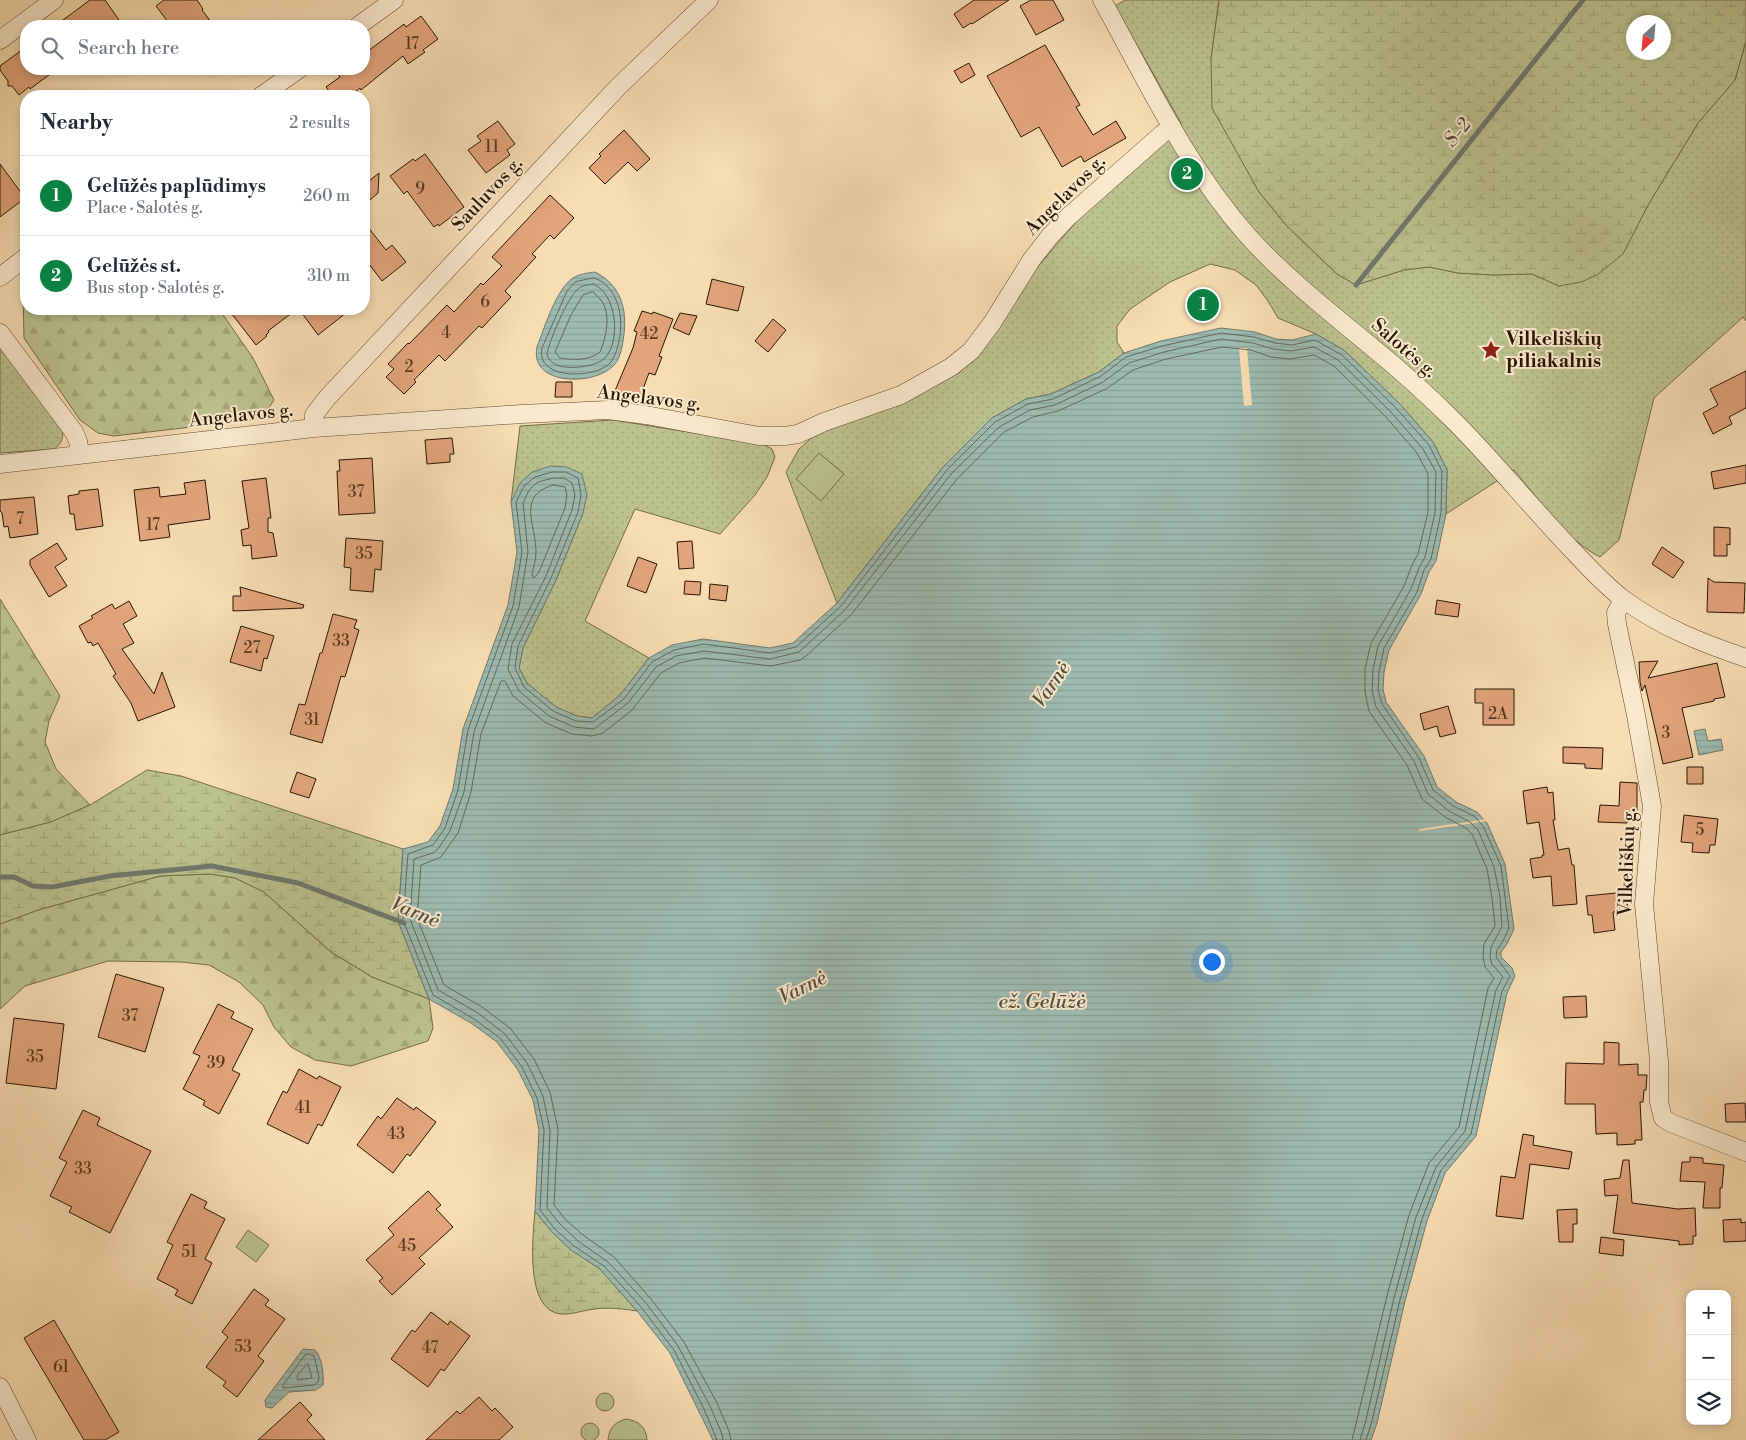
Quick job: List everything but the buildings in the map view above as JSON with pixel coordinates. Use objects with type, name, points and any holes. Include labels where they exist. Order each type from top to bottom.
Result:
[{"type":"street","points":[[27,20],[54,0]]},
{"type":"street","points":[[366,20],[394,0]]},
{"type":"street","name":"Sauluvos g.","points":[[314,428],[314,415],[326,398],[618,87],[709,0]]},
{"type":"street","name":"Salotės g.","points":[[1102,0],[1172,127],[1217,198],[1254,242],[1280,269],[1414,383],[1454,421],[1560,538],[1603,582],[1623,599],[1676,632],[1706,645],[1746,658]]},
{"type":"street","points":[[0,40],[20,25]]},
{"type":"street","points":[[269,90],[291,75]]},
{"type":"street","name":"Angelavos g.","points":[[0,464],[314,428],[608,410],[646,415],[758,436],[798,434],[824,422],[901,395],[951,366],[971,351],[992,323],[1032,259],[1056,230],[1114,175],[1172,127]]},
{"type":"street","points":[[0,277],[20,262]]},
{"type":"street","points":[[0,333],[74,432],[80,454]]},
{"type":"street","name":"Vilkeliškių g.","points":[[1623,599],[1616,613],[1617,624],[1652,806],[1644,904],[1659,1061],[1659,1102],[1663,1118],[1671,1123],[1746,1152]]},
{"type":"street","points":[[0,1387],[27,1440]]},
{"type":"green space","points":[[1125,0],[1219,0],[1211,59],[1237,151],[1259,192],[1287,226],[1337,274],[1356,285],[1404,270],[1429,267],[1458,273],[1494,275],[1532,274],[1559,286],[1623,253],[1648,205],[1698,123],[1735,80],[1746,41],[1746,321],[1743,317],[1654,398],[1619,540],[1600,557],[1576,541],[1565,530],[1514,470],[1446,514],[1447,470],[1433,442],[1400,404],[1345,351],[1316,334],[1278,318],[1256,285],[1235,270],[1210,264],[1170,282],[1130,309],[1117,326],[1117,342],[1124,353],[1099,372],[1051,394],[1026,399],[992,418],[943,467],[837,603],[786,472],[799,449],[818,432],[959,373],[1039,265],[1083,214],[1181,123],[1115,6]]},
{"type":"green space","points":[[1219,0],[1746,0],[1746,41],[1735,80],[1698,123],[1648,205],[1623,254],[1597,275],[1581,282],[1559,286],[1532,274],[1494,275],[1458,273],[1429,267],[1404,270],[1356,285],[1337,274],[1287,226],[1259,192],[1212,108],[1211,59]]},
{"type":"green space","points":[[23,315],[223,315],[253,358],[274,400],[266,412],[251,420],[114,436],[98,433],[80,420],[24,338]]},
{"type":"green space","points":[[0,344],[63,430],[61,441],[54,449],[0,453]]},
{"type":"green space","points":[[613,420],[763,444],[772,449],[775,457],[767,477],[755,495],[720,534],[635,509],[585,621],[649,658],[620,695],[592,718],[577,716],[556,707],[527,683],[519,668],[523,648],[556,580],[583,513],[511,502],[520,426]]},
{"type":"green space","points":[[819,453],[844,474],[821,501],[796,479]]},
{"type":"green space","points":[[0,599],[60,696],[49,721],[45,742],[56,769],[90,805],[51,822],[0,835]]},
{"type":"green space","points":[[147,770],[181,776],[403,849],[398,921],[429,999],[372,977],[331,952],[264,892],[235,878],[210,874],[160,876],[38,910],[0,924],[0,835],[51,822],[90,805]]},
{"type":"green space","points":[[210,874],[235,878],[264,892],[331,952],[372,977],[429,999],[433,1028],[428,1041],[351,1066],[315,1060],[291,1047],[274,1027],[263,1005],[239,982],[209,965],[181,962],[108,961],[25,986],[0,1009],[0,924],[38,910],[160,876]]},
{"type":"green space","points":[[535,1211],[552,1232],[571,1250],[600,1269],[637,1311],[606,1308],[561,1314],[549,1310],[541,1300],[533,1270]]},
{"type":"green space","points":[[248,1230],[269,1245],[256,1262],[236,1247]]},
{"type":"green space","points":[[601,1393],[609,1393],[614,1398],[612,1409],[601,1411],[596,1406],[596,1398]]},
{"type":"green space","points":[[626,1419],[641,1425],[647,1440],[608,1440],[613,1426]]},
{"type":"green space","points":[[590,1423],[596,1426],[599,1432],[596,1438],[590,1441],[584,1438],[581,1432],[584,1426]]},
{"type":"water","points":[[595,272],[612,285],[624,311],[624,331],[619,358],[604,373],[592,377],[565,379],[553,375],[543,369],[537,360],[537,347],[547,320],[556,300],[567,283],[578,276]]},
{"type":"water","name":"ež. Gelūžė","points":[[1221,328],[1255,332],[1276,339],[1292,340],[1316,334],[1345,351],[1400,404],[1433,442],[1447,470],[1446,514],[1436,561],[1429,572],[1421,594],[1389,650],[1384,672],[1383,689],[1386,702],[1424,756],[1437,787],[1456,802],[1477,812],[1487,823],[1505,864],[1514,929],[1501,952],[1501,957],[1512,968],[1515,976],[1507,993],[1476,1136],[1445,1173],[1427,1221],[1405,1301],[1377,1423],[1371,1440],[713,1440],[670,1353],[637,1311],[600,1269],[571,1250],[552,1232],[535,1211],[539,1130],[533,1100],[518,1070],[497,1042],[471,1023],[429,999],[398,921],[403,849],[428,842],[440,826],[453,789],[463,729],[508,605],[517,552],[511,502],[520,483],[532,472],[551,466],[567,467],[582,474],[587,495],[583,513],[556,580],[523,648],[519,668],[527,683],[556,707],[577,716],[592,718],[620,695],[649,658],[672,645],[703,639],[770,648],[793,643],[837,603],[943,467],[992,418],[1026,399],[1051,394],[1099,372],[1124,353],[1161,341]]},
{"type":"water","points":[[1705,729],[1708,741],[1721,739],[1723,750],[1699,755],[1694,731]]},
{"type":"water","points":[[303,1349],[315,1350],[317,1353],[322,1366],[323,1385],[316,1390],[289,1392],[272,1408],[266,1407],[265,1400]]},
{"type":"pier","points":[[1239,348],[1247,348],[1252,405],[1244,406]]},
{"type":"pier","points":[[1487,819],[1488,821],[1420,831],[1419,829]]},
{"type":"waterway","name":"S-2","points":[[1356,285],[1583,0]]},
{"type":"waterway","name":"Varnė","points":[[0,877],[14,877],[33,886],[52,887],[110,876],[212,866],[298,883],[404,923]]},
{"type":"place","name":"Gelūžės st.","points":[[1187,174]]},
{"type":"place","name":"Gelūžės paplūdimys","points":[[1203,305]]},
{"type":"place","name":"Vilkeliškių piliakalnis","points":[[1491,350]]}]
